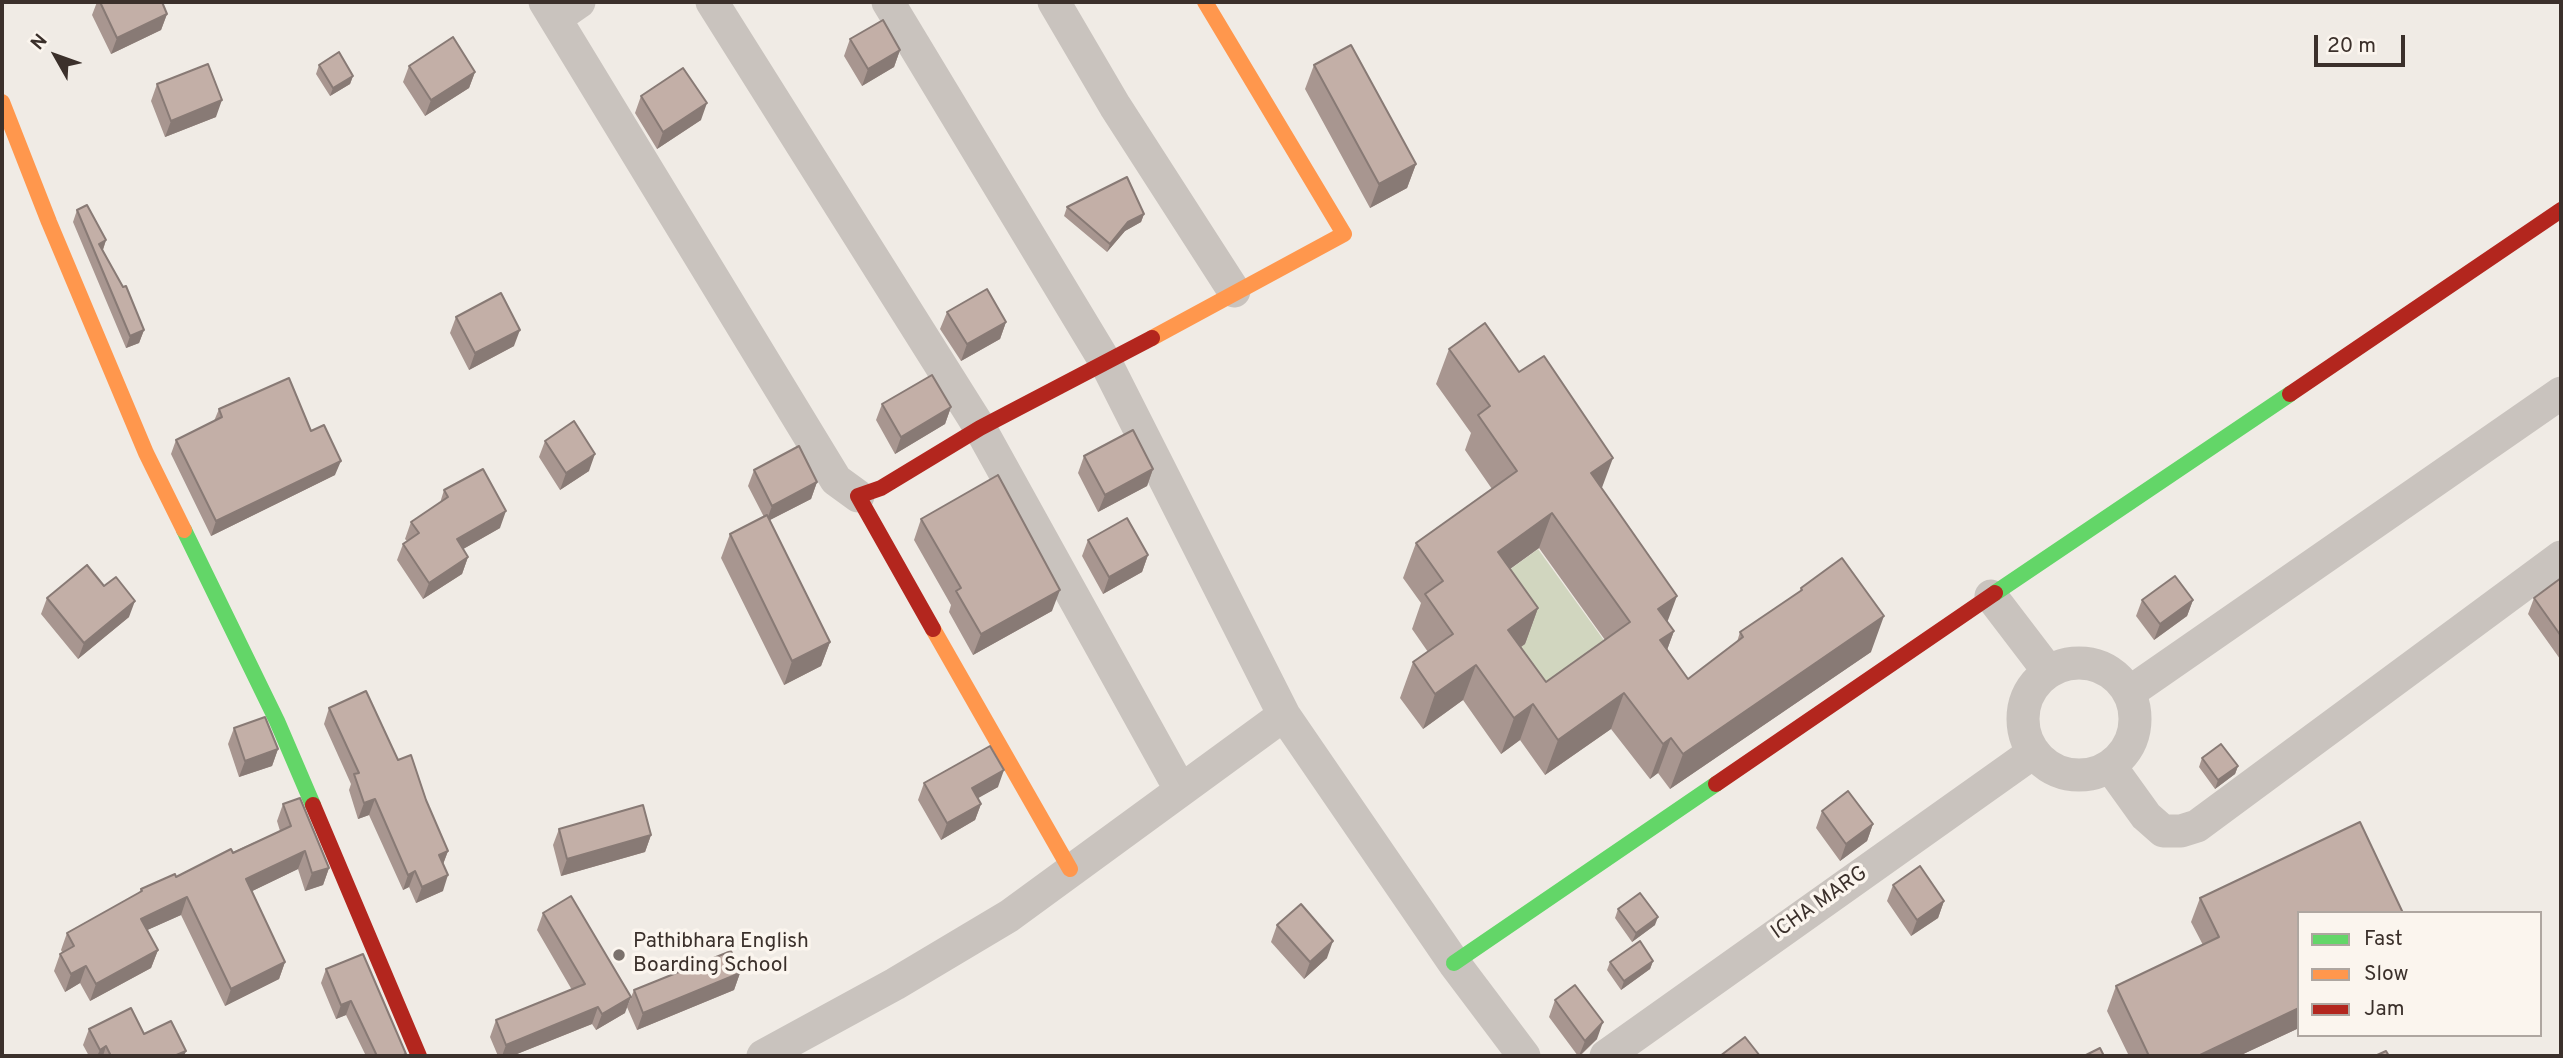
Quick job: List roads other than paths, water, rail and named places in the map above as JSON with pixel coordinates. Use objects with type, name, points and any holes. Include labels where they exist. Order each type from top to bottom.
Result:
[{"type":"street","points":[[712,2],[980,428],[1180,789]]},
{"type":"street","points":[[888,2],[1106,363],[1284,715],[1454,963],[1524,1056]]},
{"type":"street","points":[[1054,2],[1115,106],[1234,291]]},
{"type":"street","points":[[858,496],[881,488],[980,428],[1344,234],[1205,2]]},
{"type":"street","points":[[560,7],[836,480],[858,496],[1070,869]]},
{"type":"street","points":[[2,102],[54,235],[146,453],[277,721],[419,1056]]},
{"type":"street","points":[[1454,963],[2561,211]]},
{"type":"street","points":[[2130,692],[2561,393]]},
{"type":"street","points":[[2110,766],[2146,816],[2163,831],[2181,831],[2197,826],[2561,557]]},
{"type":"street","points":[[1991,596],[2049,672]]},
{"type":"street","points":[[2084,663],[2102,667],[2118,678],[2130,692],[2136,713],[2134,734],[2125,752],[2110,766],[2090,774],[2069,774],[2049,767],[2034,752],[2025,736],[2023,718],[2026,700],[2035,684],[2049,672],[2066,664],[2084,663]]},
{"type":"street","points":[[763,1056],[895,984],[1009,916],[1284,715]]},
{"type":"street","name":"ICHA MARG","points":[[1606,1056],[2034,752]]},
{"type":"place","name":"Pathibhara English Boarding School","points":[[619,955]]}]
